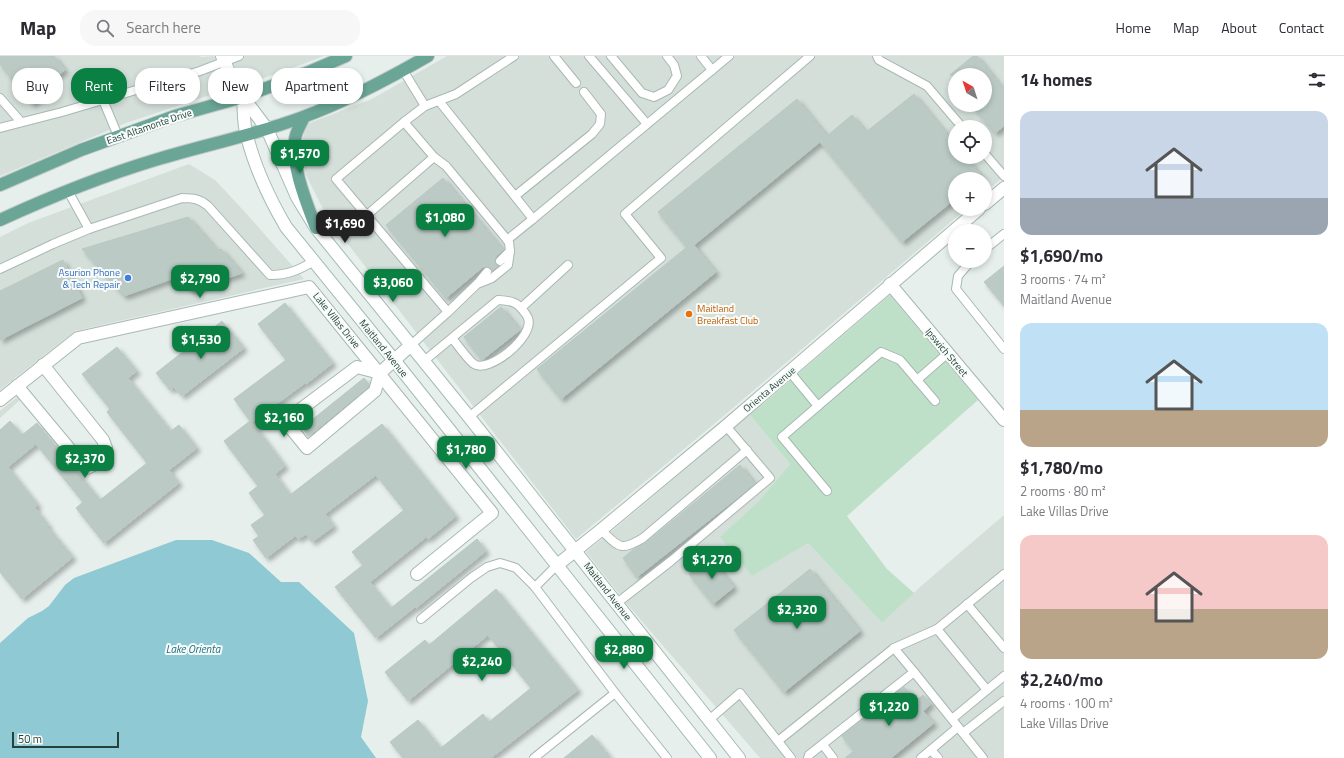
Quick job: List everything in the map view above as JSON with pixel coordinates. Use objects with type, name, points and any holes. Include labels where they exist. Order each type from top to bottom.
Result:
[{"type":"main road","name":"East Altamonte Drive","points":[[263,89],[305,74],[346,56]]},
{"type":"main road","points":[[0,220],[68,191],[127,169],[304,117],[353,96],[428,56]]},
{"type":"main road","name":"East Altamonte Drive","points":[[0,185],[74,152],[175,116],[216,104]]},
{"type":"main road","points":[[304,117],[294,139],[296,160],[300,186],[316,228]]},
{"type":"street","name":"Maitland Avenue","points":[[244,104],[246,135],[272,203],[286,227],[394,360],[556,566],[710,758]]},
{"type":"street","name":"Maitland Avenue","points":[[249,104],[267,129],[297,197],[316,228],[470,417],[739,758]]},
{"type":"street","points":[[992,198],[1004,188]]},
{"type":"street","name":"Orienta Avenue","points":[[556,566],[726,426],[971,216]]},
{"type":"street","name":"Ipswich Street","points":[[890,284],[1004,420]]},
{"type":"street","name":"Lake Villas Drive","points":[[0,400],[78,338],[309,287],[492,513],[417,574]]},
{"type":"street","points":[[380,373],[357,367],[286,421],[307,448],[375,391],[380,373],[411,345]]},
{"type":"street","points":[[17,386],[82,464],[88,468],[106,459],[106,448],[103,440],[43,365]]},
{"type":"lane","points":[[127,93],[200,71],[224,59],[240,56]]},
{"type":"lane","points":[[448,312],[336,179],[425,106],[456,94],[514,56]]},
{"type":"lane","points":[[554,56],[576,83]]},
{"type":"lane","points":[[589,56],[647,124]]},
{"type":"lane","points":[[611,56],[642,93],[654,96],[668,90],[677,76],[674,65],[667,56]]},
{"type":"lane","points":[[701,56],[712,70]]},
{"type":"lane","points":[[507,240],[729,56]]},
{"type":"lane","points":[[470,417],[660,258],[625,214],[810,56]]},
{"type":"lane","points":[[877,56],[880,60],[926,86],[956,120]]},
{"type":"lane","points":[[403,70],[425,106]]},
{"type":"lane","points":[[515,196],[592,134],[600,124],[601,114],[584,92]]},
{"type":"lane","points":[[0,98],[21,122]]},
{"type":"lane","points":[[439,101],[533,219]]},
{"type":"lane","points":[[0,128],[89,104]]},
{"type":"lane","points":[[105,104],[118,136]]},
{"type":"lane","points":[[404,122],[434,157],[446,166],[509,242],[510,251],[508,265],[492,278],[477,284]]},
{"type":"lane","points":[[367,215],[434,157]]},
{"type":"lane","points":[[992,162],[1004,176]]},
{"type":"lane","points":[[68,191],[89,229]]},
{"type":"lane","points":[[0,269],[89,229],[182,198],[201,200],[208,206],[270,275],[283,275],[314,262]]},
{"type":"lane","points":[[992,243],[1004,234]]},
{"type":"lane","points":[[500,261],[510,251]]},
{"type":"lane","points":[[521,308],[568,264]]},
{"type":"lane","points":[[965,268],[958,276],[956,289],[1004,348]]},
{"type":"lane","points":[[411,345],[448,312],[477,284],[487,272]]},
{"type":"lane","points":[[424,361],[498,300],[513,301],[521,308],[528,318],[528,326],[520,343],[488,365],[481,366],[474,364],[452,338]]},
{"type":"lane","points":[[827,491],[782,437],[882,352],[900,360],[935,401]]},
{"type":"lane","points":[[917,380],[948,353]]},
{"type":"lane","points":[[789,371],[818,406]]},
{"type":"lane","points":[[617,603],[671,561],[770,478],[726,426]]},
{"type":"lane","points":[[601,530],[617,544],[624,547],[631,545],[643,538],[747,450]]},
{"type":"lane","points":[[421,619],[471,578],[487,567],[500,563],[516,568],[534,587],[667,758]]},
{"type":"lane","points":[[534,587],[556,566]]},
{"type":"lane","points":[[778,741],[894,648],[937,629],[1004,574]]},
{"type":"lane","points":[[967,604],[1004,648]]},
{"type":"lane","points":[[937,629],[987,690]]},
{"type":"lane","points":[[894,648],[983,758]]},
{"type":"lane","points":[[808,758],[809,755],[914,672]]},
{"type":"lane","points":[[952,720],[1004,676]]},
{"type":"lane","points":[[534,758],[616,693]]},
{"type":"lane","points":[[708,720],[740,693],[791,758]]},
{"type":"lane","points":[[921,758],[1001,704],[1004,713]]},
{"type":"lane","points":[[823,745],[833,758]]},
{"type":"lane","points":[[931,750],[938,758]]},
{"type":"shaded area","points":[[0,56],[214,56],[219,68],[208,68],[208,96],[200,98],[200,68],[135,68],[135,104],[183,104],[126,123],[0,176]]},
{"type":"shaded area","points":[[230,56],[324,56],[292,68],[271,68],[271,75],[263,78],[263,68],[235,68]]},
{"type":"shaded area","points":[[447,56],[1004,56],[1004,176],[992,187],[992,172],[948,172],[948,216],[958,216],[720,419],[576,539],[327,217],[306,175],[302,141],[307,124],[359,104],[363,104],[363,102],[372,99]]},
{"type":"shaded area","points":[[189,164],[215,180],[304,279],[75,331],[0,390],[0,237],[28,223]]},
{"type":"shaded area","points":[[17,397],[20,400],[0,418],[0,411]]},
{"type":"shaded area","points":[[750,415],[790,464],[758,502],[808,543],[882,623],[920,587],[1004,515],[1004,758],[760,758],[627,604],[586,552]]},
{"type":"green space","points":[[890,295],[978,400],[847,516],[887,569],[914,593],[882,623],[808,543],[752,576],[720,537],[758,502],[790,464],[750,415]]},
{"type":"water","name":"Lake Orienta","points":[[176,540],[212,540],[249,553],[281,582],[299,582],[354,633],[368,701],[361,737],[376,758],[0,758],[0,643],[28,618],[49,606],[65,585],[74,578]]},
{"type":"building","points":[[0,56],[54,56],[65,70],[63,72],[63,68],[12,68],[12,79],[0,64]]},
{"type":"building","points":[[973,56],[977,56],[987,68],[958,68]]},
{"type":"building","points":[[992,75],[1004,90],[1004,126],[995,133],[992,130],[992,120],[984,120],[977,112],[992,112]]},
{"type":"building","points":[[914,94],[948,135],[948,164],[972,164],[978,172],[948,172],[948,205],[902,242],[820,142],[694,245],[716,272],[561,399],[537,369],[687,247],[658,212],[797,99],[827,136],[852,115],[866,132]]},
{"type":"building","points":[[443,178],[503,250],[496,256],[495,262],[498,266],[492,271],[488,267],[483,267],[446,298],[386,225]]},
{"type":"building","points":[[188,217],[217,250],[221,249],[242,273],[190,291],[180,276],[124,296],[82,249]]},
{"type":"building","points":[[63,260],[82,298],[0,340],[0,291]]},
{"type":"building","points":[[1004,266],[1004,306],[984,282]]},
{"type":"building","points":[[285,303],[333,363],[252,422],[285,466],[275,474],[290,495],[382,424],[456,516],[428,539],[426,537],[370,582],[391,608],[477,539],[486,551],[416,608],[415,607],[376,638],[335,587],[363,565],[352,552],[404,510],[376,475],[325,514],[334,526],[312,542],[306,534],[298,539],[295,536],[266,558],[253,540],[259,536],[251,525],[265,515],[249,493],[258,486],[224,441],[250,421],[234,399],[286,360],[258,324]]},
{"type":"building","points":[[501,307],[520,330],[482,360],[464,337]]},
{"type":"building","points":[[222,321],[244,348],[182,396],[174,387],[170,390],[156,373]]},
{"type":"building","points":[[117,347],[137,371],[128,378],[171,431],[179,425],[197,448],[169,470],[179,483],[104,543],[76,508],[83,502],[36,444],[8,467],[38,505],[35,508],[49,526],[48,527],[73,557],[22,599],[0,572],[0,430],[10,421],[22,435],[37,423],[100,500],[147,463],[107,412],[110,409],[82,374]]},
{"type":"building","points":[[364,378],[369,384],[368,387],[309,436],[302,428]]},
{"type":"building","points":[[740,465],[755,484],[637,577],[623,558],[634,549],[647,542]]},
{"type":"building","points":[[710,557],[734,587],[713,604],[689,574]]},
{"type":"building","points":[[810,569],[860,631],[784,692],[734,630]]},
{"type":"building","points":[[496,589],[578,690],[491,758],[403,758],[390,742],[418,720],[441,748],[483,714],[489,722],[531,688],[488,635],[408,701],[385,672],[425,640],[429,645]]},
{"type":"building","points":[[904,687],[916,701],[923,695],[931,704],[923,711],[934,723],[891,758],[845,758],[854,751],[842,736]]},
{"type":"building","points":[[592,735],[611,758],[564,758]]},
{"type":"place","name":"Asurion Phone & Tech Repair","points":[[128,278]]},
{"type":"place","name":"Maitland Breakfast Club","points":[[689,314]]}]
